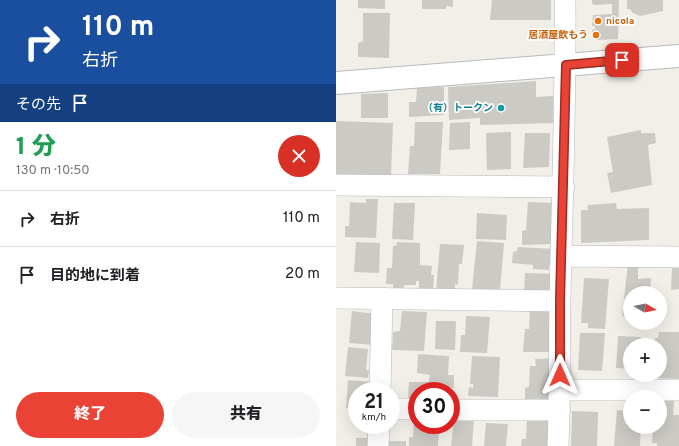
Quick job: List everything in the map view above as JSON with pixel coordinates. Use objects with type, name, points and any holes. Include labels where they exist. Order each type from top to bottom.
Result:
[{"type":"street","points":[[558,446],[566,65],[565,0]]},
{"type":"street","points":[[336,83],[679,56]]},
{"type":"street","points":[[336,185],[564,187]]},
{"type":"street","points":[[562,256],[679,257]]},
{"type":"street","points":[[336,298],[560,301]]},
{"type":"street","points":[[380,382],[382,298]]},
{"type":"street","points":[[460,409],[679,390]]},
{"type":"street","points":[[378,446],[379,434]]},
{"type":"building","points":[[358,0],[385,0],[385,9],[358,8]]},
{"type":"building","points":[[422,0],[453,0],[453,7],[446,6],[446,9],[422,9]]},
{"type":"building","points":[[492,0],[551,0],[551,20],[490,20]]},
{"type":"building","points":[[592,0],[619,0],[618,39],[597,40],[593,37],[592,30],[595,29],[595,26],[592,26],[593,15],[612,14],[612,4],[596,5],[592,4]]},
{"type":"building","points":[[627,0],[663,0],[663,11],[640,16],[633,13],[630,9],[627,9]]},
{"type":"building","points":[[363,13],[390,13],[389,58],[358,57],[358,43],[363,41]]},
{"type":"building","name":"（有）トークン","points":[[536,81],[536,97],[553,96],[553,123],[480,125],[480,118],[449,120],[448,87]]},
{"type":"building","points":[[444,87],[444,115],[409,117],[409,102],[416,102],[417,88]]},
{"type":"building","points":[[388,93],[388,118],[361,118],[361,94]]},
{"type":"building","points":[[336,121],[393,123],[391,175],[336,175]]},
{"type":"building","points":[[415,122],[443,122],[440,174],[408,174],[410,146],[414,146]]},
{"type":"building","points":[[470,122],[470,149],[449,150],[450,123]]},
{"type":"building","points":[[641,130],[641,133],[655,133],[656,143],[648,145],[652,185],[611,193],[607,173],[613,172],[607,137]]},
{"type":"building","points":[[511,132],[511,169],[487,170],[486,133]]},
{"type":"building","points":[[525,133],[550,133],[549,167],[523,168]]},
{"type":"building","points":[[366,199],[378,199],[376,238],[345,237],[345,226],[349,226],[350,202],[366,203]]},
{"type":"building","points":[[528,202],[554,203],[554,244],[522,245],[522,231],[526,230]]},
{"type":"building","points":[[394,203],[415,203],[413,240],[392,239]]},
{"type":"building","points":[[616,203],[617,209],[649,208],[649,240],[581,243],[581,210],[588,210],[587,205]]},
{"type":"building","points":[[477,213],[507,215],[506,240],[476,239]]},
{"type":"building","points":[[477,241],[504,243],[500,290],[472,289]]},
{"type":"building","points":[[356,242],[380,243],[379,273],[354,272]]},
{"type":"building","points":[[397,242],[420,243],[420,265],[432,266],[431,275],[434,275],[433,291],[419,289],[419,281],[416,281],[416,285],[404,285],[404,292],[393,292],[393,284],[386,284],[387,268],[392,268],[393,246],[396,246]]},
{"type":"building","points":[[440,244],[464,245],[462,264],[459,264],[458,285],[455,284],[455,292],[436,291]]},
{"type":"building","points":[[518,247],[556,249],[555,265],[549,265],[549,270],[533,269],[533,265],[512,263],[513,252],[517,251]]},
{"type":"building","points":[[628,263],[638,263],[638,279],[651,278],[650,286],[625,286]]},
{"type":"building","points":[[672,268],[679,268],[679,289],[671,290]]},
{"type":"building","points":[[525,273],[556,274],[552,295],[524,294]]},
{"type":"building","points":[[584,278],[609,279],[605,329],[588,328],[588,323],[581,323]]},
{"type":"building","points":[[530,307],[554,308],[549,352],[523,352],[525,329],[529,329]]},
{"type":"building","points":[[352,311],[376,314],[373,345],[349,343]]},
{"type":"building","points":[[402,311],[427,312],[424,351],[392,350],[393,332],[400,331]]},
{"type":"building","points":[[466,316],[490,317],[487,353],[460,352],[461,335],[465,335]]},
{"type":"building","points":[[436,321],[456,321],[455,350],[435,349]]},
{"type":"building","points":[[659,332],[679,332],[679,379],[667,378],[667,338],[658,338]]},
{"type":"building","points":[[580,333],[605,333],[602,371],[578,370]]},
{"type":"building","points":[[618,336],[641,337],[623,338],[623,368],[616,368]]},
{"type":"building","points":[[348,347],[368,349],[366,370],[369,370],[368,378],[345,376]]},
{"type":"building","points":[[418,354],[449,356],[448,375],[454,375],[454,382],[429,382],[430,375],[417,373]]},
{"type":"building","points":[[472,356],[500,357],[498,397],[468,396],[469,387],[473,388],[473,384],[470,384]]},
{"type":"building","points":[[555,358],[554,400],[525,400],[525,388],[529,387],[530,366],[536,366],[535,359]]},
{"type":"building","points":[[348,380],[373,382],[348,382],[348,408],[346,408]]},
{"type":"building","points":[[667,400],[674,400],[673,415],[679,415],[679,446],[657,446],[657,443],[652,443],[653,434],[667,434]]},
{"type":"building","points":[[617,410],[623,410],[623,434],[641,434],[640,446],[614,446]]},
{"type":"building","points":[[572,411],[598,412],[597,446],[571,446]]},
{"type":"building","points":[[527,418],[550,419],[549,446],[521,446],[522,439],[526,439]]},
{"type":"building","points":[[460,419],[474,419],[472,446],[451,446],[452,434],[460,434]]},
{"type":"building","points":[[486,423],[508,424],[506,446],[484,446]]},
{"type":"building","points":[[413,434],[439,434],[438,446],[409,446],[409,437],[413,437]]},
{"type":"building","points":[[356,438],[373,438],[372,446],[356,446]]},
{"type":"building","points":[[387,441],[406,441],[406,446],[387,446]]},
{"type":"place","name":"nicola","points":[[598,21]]},
{"type":"place","name":"居酒屋飲もう","points":[[596,35]]},
{"type":"place","name":"（有）トークン","points":[[501,108]]},
{"type":"route","points":[[560,375],[560,301],[566,65],[622,60]]}]
